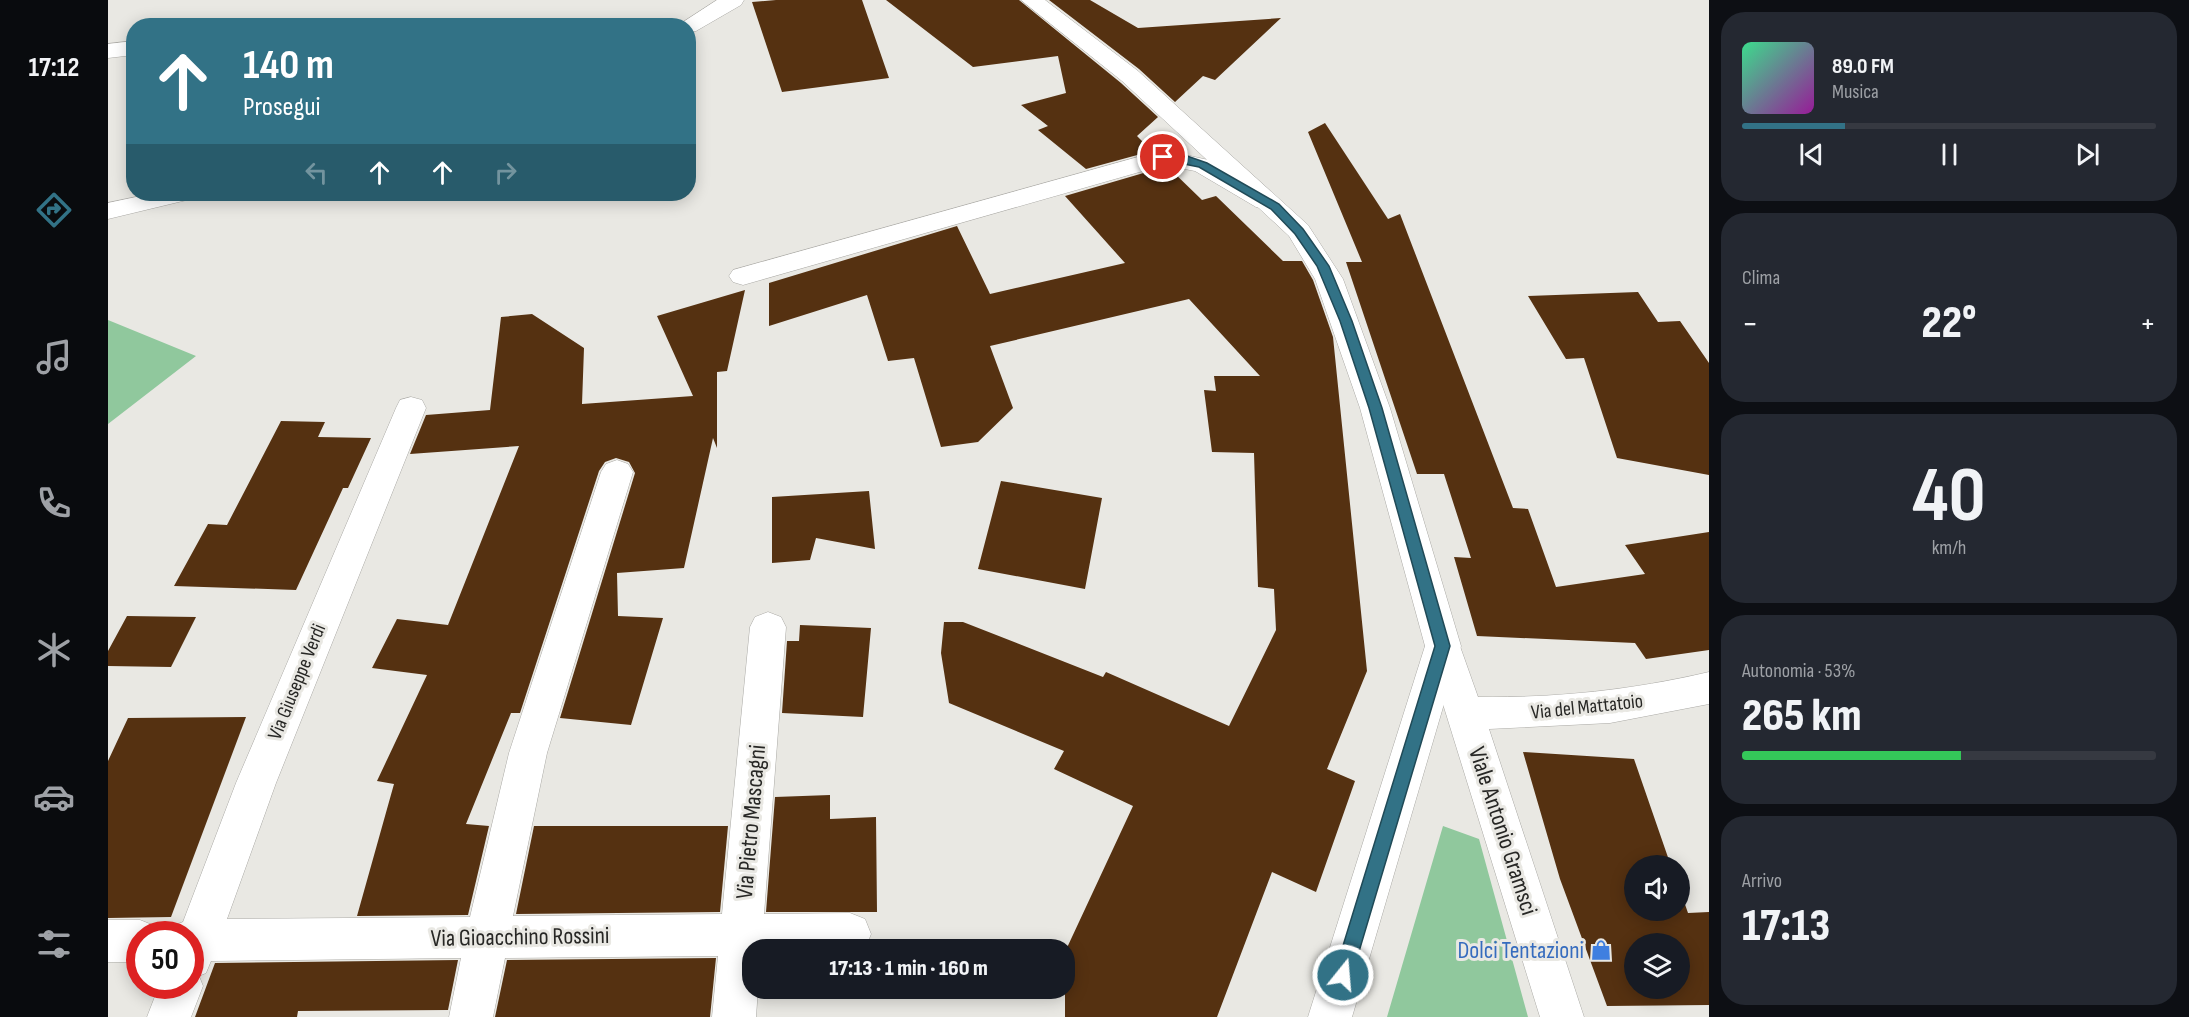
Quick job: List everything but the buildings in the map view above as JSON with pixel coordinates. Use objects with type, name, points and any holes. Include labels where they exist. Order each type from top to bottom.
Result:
[{"type":"street","points":[[696,21],[733,0]]},
{"type":"street","points":[[1032,0],[1130,76],[1275,207]]},
{"type":"street","points":[[108,51],[126,49]]},
{"type":"street","points":[[743,276],[1163,157],[1187,159],[1203,165],[1275,207]]},
{"type":"street","points":[[108,212],[153,201]]},
{"type":"street","name":"Viale Antonio Gramsci","points":[[1275,207],[1299,231],[1323,266],[1346,321],[1375,408],[1443,646],[1562,1017]]},
{"type":"street","name":"Via Giuseppe Verdi","points":[[203,921],[302,668],[411,408]]},
{"type":"street","points":[[471,1017],[510,824],[528,753],[617,472]]},
{"type":"street","name":"Via Pietro Mascagni","points":[[735,1017],[768,627]]},
{"type":"street","points":[[1330,1017],[1443,646]]},
{"type":"street","name":"Via del Mattatoio","points":[[1464,713],[1543,713],[1590,709],[1632,704],[1709,688]]},
{"type":"street","name":"Via Gioacchino Rossini","points":[[204,947],[488,937],[850,934]]},
{"type":"street","points":[[108,941],[126,941]]},
{"type":"street","points":[[169,1017],[176,999]]},
{"type":"green space","points":[[108,320],[196,356],[108,424]]},
{"type":"green space","points":[[1443,826],[1479,839],[1528,1017],[1387,1017]]},
{"type":"place","name":"Dolci Tentazioni","points":[[1601,950]]},
{"type":"route","points":[[1163,157],[1195,161],[1275,207],[1299,231],[1323,266],[1346,321],[1375,408],[1443,646],[1343,975]]}]
